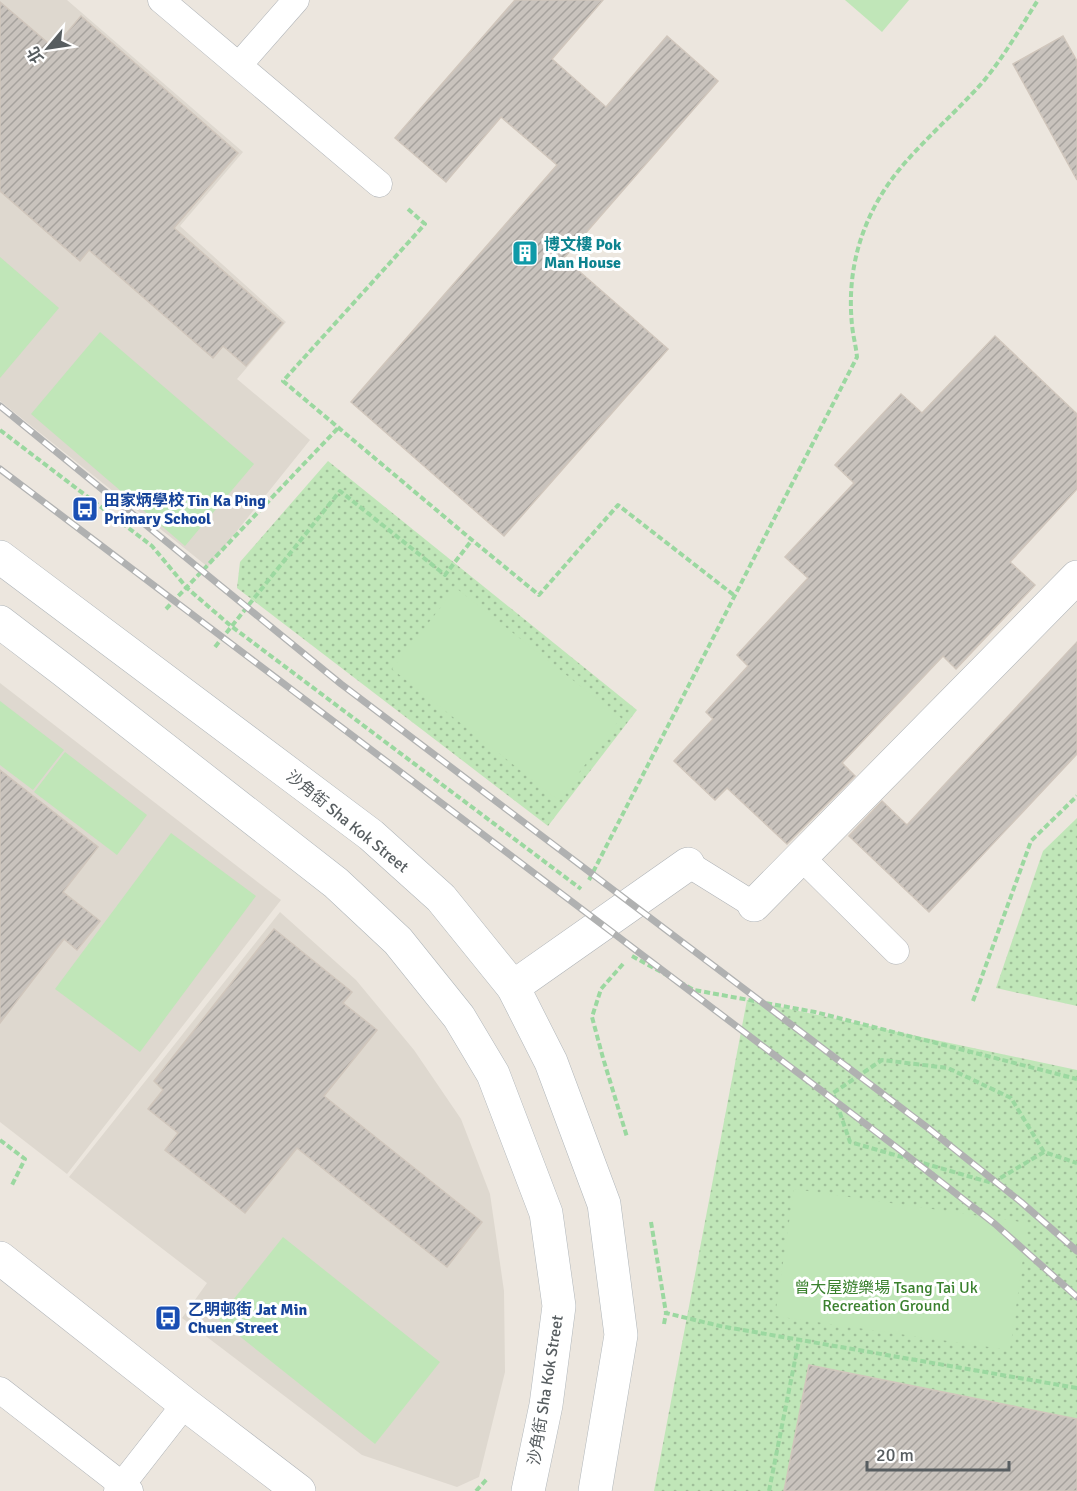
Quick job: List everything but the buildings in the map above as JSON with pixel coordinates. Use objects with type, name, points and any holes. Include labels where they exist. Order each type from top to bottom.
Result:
[{"type":"main road","name":"沙角街 Sha Kok Street","points":[[0,556],[371,835],[441,898],[513,987],[551,1062],[604,1204],[621,1335],[595,1491]]},
{"type":"main road","points":[[753,905],[1077,578]]},
{"type":"main road","name":"沙角街 Sha Kok Street","points":[[0,622],[336,883],[398,941],[459,1017],[493,1074],[546,1213],[559,1306],[546,1405],[528,1491]]},
{"type":"main road","points":[[513,987],[688,864]]},
{"type":"main road","points":[[0,1258],[298,1491]]},
{"type":"lane","points":[[161,0],[379,184]]},
{"type":"lane","points":[[239,65],[296,0]]},
{"type":"lane","points":[[801,857],[896,951]]},
{"type":"lane","points":[[688,864],[753,905]]},
{"type":"lane","points":[[0,1390],[123,1489],[185,1404]]},
{"type":"path","points":[[589,880],[857,357],[851,303],[855,261],[860,239],[878,201],[904,164],[951,117],[1000,60],[1038,0]]},
{"type":"path","points":[[379,184],[425,224],[283,381],[539,595],[618,505],[735,596]]},
{"type":"path","points":[[166,609],[338,428]]},
{"type":"path","points":[[0,430],[152,546],[187,588],[231,626],[584,891]]},
{"type":"path","points":[[215,647],[340,491],[445,575],[471,540]]},
{"type":"path","points":[[973,1001],[1031,842],[1077,796]]},
{"type":"path","points":[[630,955],[694,990],[826,1014],[1077,1078]]},
{"type":"path","points":[[623,963],[601,989],[592,1017],[627,1137]]},
{"type":"path","points":[[1044,1152],[992,1183],[850,1142],[832,1093],[882,1060],[948,1068],[1011,1098],[1044,1152],[1077,1163]]},
{"type":"path","points":[[0,1140],[25,1159],[11,1187]]},
{"type":"path","points":[[650,1219],[666,1313],[664,1324]]},
{"type":"path","points":[[666,1313],[720,1326],[1077,1388]]},
{"type":"path","points":[[769,1491],[799,1340]]},
{"type":"path","points":[[476,1491],[490,1475]]},
{"type":"shaded area","points":[[0,0],[67,0],[243,152],[180,226],[286,322],[237,379],[310,440],[208,567],[0,401]]},
{"type":"shaded area","points":[[0,683],[281,900],[67,1174],[0,1122]]},
{"type":"shaded area","points":[[280,912],[356,980],[414,1050],[461,1119],[490,1194],[504,1291],[505,1372],[479,1477],[457,1487],[362,1455],[182,1318],[207,1283],[69,1177]]},
{"type":"green space","points":[[845,0],[909,0],[882,32]]},
{"type":"green space","points":[[0,257],[59,308],[0,378]]},
{"type":"green space","points":[[100,332],[254,464],[185,546],[31,414]]},
{"type":"green space","points":[[328,461],[637,710],[548,826],[237,588],[240,562]]},
{"type":"green space","points":[[456,588],[621,718],[558,800],[392,669]]},
{"type":"green space","points":[[0,701],[64,750],[33,790],[0,765]]},
{"type":"green space","points":[[65,752],[147,815],[117,855],[34,792]]},
{"type":"green space","points":[[1077,818],[1077,1006],[996,988],[1043,851]]},
{"type":"green space","points":[[171,833],[256,896],[140,1052],[55,989]]},
{"type":"green space","name":"曾大屋遊樂場 Tsang Tai Uk Recreation Ground","points":[[747,1000],[1077,1070],[1077,1491],[654,1491]]},
{"type":"green space","points":[[794,1189],[1028,1223],[1010,1350],[775,1316]]},
{"type":"green space","points":[[283,1237],[440,1362],[375,1444],[218,1319]]},
{"type":"railway","points":[[0,406],[341,684],[928,1128],[1021,1202],[1077,1251]]},
{"type":"railway","points":[[0,469],[900,1150],[995,1224],[1077,1297]]},
{"type":"place","name":"博文樓 Pok Man House","points":[[525,253]]},
{"type":"place","name":"田家炳學校 Tin Ka Ping Primary School","points":[[85,509]]},
{"type":"place","name":"乙明邨街 Jat Min Chuen Street","points":[[168,1318]]}]
